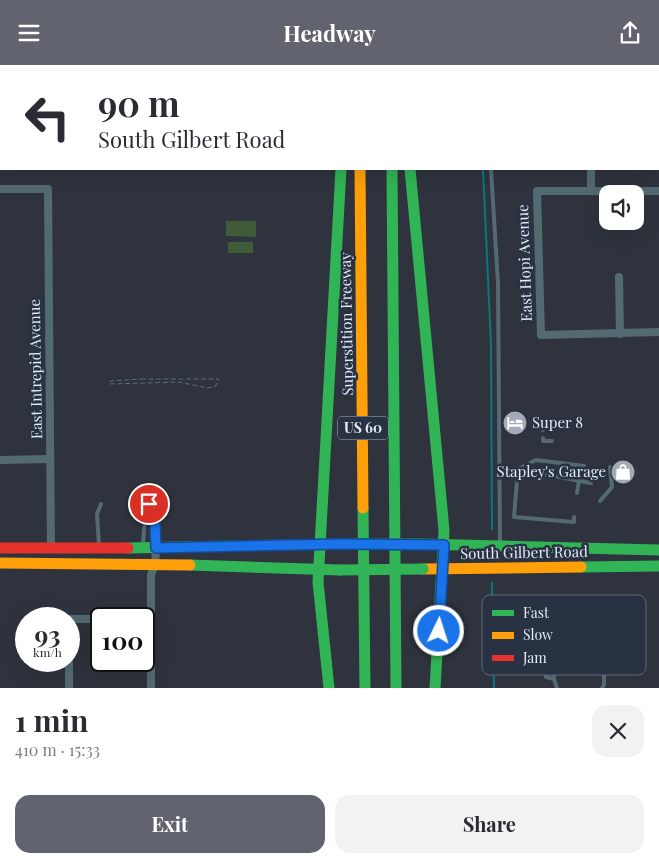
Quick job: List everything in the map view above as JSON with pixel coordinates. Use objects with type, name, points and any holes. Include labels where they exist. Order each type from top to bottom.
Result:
[{"type":"main road","points":[[329,688],[318,570],[341,170]]},
{"type":"main road","name":"Superstition Freeway","points":[[360,170],[365,688]]},
{"type":"main road","name":"US 60","points":[[392,170],[396,688]]},
{"type":"main road","points":[[410,170],[444,530],[435,688]]},
{"type":"main road","name":"South Gilbert Road","points":[[0,548],[422,544],[659,550]]},
{"type":"main road","name":"South Gilbert Road","points":[[0,563],[318,570],[659,566]]},
{"type":"street","points":[[591,170],[591,191],[659,191]]},
{"type":"street","name":"East Intrepid Avenue","points":[[0,189],[48,189],[51,549]]},
{"type":"street","name":"East Hopi Avenue","points":[[591,191],[537,191],[541,335],[620,333]]},
{"type":"street","points":[[619,277],[620,333],[659,332]]},
{"type":"street","points":[[0,460],[50,459]]},
{"type":"street","points":[[143,548],[150,567]]},
{"type":"street","points":[[148,607],[150,567],[156,548]]},
{"type":"street","points":[[69,672],[69,688]]},
{"type":"street","points":[[150,672],[151,688]]},
{"type":"lane","points":[[490,170],[498,283],[500,546]]},
{"type":"lane","points":[[543,430],[549,421],[552,421]]},
{"type":"lane","points":[[543,438],[543,441],[552,441]]},
{"type":"lane","points":[[518,469],[536,460],[584,466]]},
{"type":"lane","points":[[600,501],[612,487],[610,467]]},
{"type":"lane","points":[[518,469],[591,483]]},
{"type":"lane","points":[[518,469],[514,517],[574,522],[574,517]]},
{"type":"lane","points":[[577,493],[579,480]]},
{"type":"lane","points":[[143,548],[146,517],[149,511],[150,489]]},
{"type":"lane","points":[[100,548],[97,514],[101,503]]},
{"type":"lane","points":[[149,511],[155,524],[156,548]]},
{"type":"lane","points":[[546,675],[546,677],[554,679]]},
{"type":"lane","points":[[554,675],[557,688]]},
{"type":"lane","points":[[602,688],[604,685],[604,675]]},
{"type":"path","points":[[141,379],[219,379],[215,387],[206,388],[179,382],[110,384],[110,381],[141,379]]},
{"type":"green space","points":[[226,221],[256,221],[256,237],[226,236]]},
{"type":"green space","points":[[228,242],[253,242],[253,253],[228,253]]},
{"type":"waterway","points":[[483,170],[491,345],[492,529]]},
{"type":"waterway","points":[[492,583],[492,595]]},
{"type":"waterway","points":[[494,675],[494,688]]},
{"type":"traffic: fast","points":[[329,688],[318,582],[341,170]]},
{"type":"traffic: fast","points":[[392,170],[396,688]]},
{"type":"traffic: fast","points":[[410,170],[444,530],[435,688]]},
{"type":"traffic: fast","points":[[363,508],[365,688]]},
{"type":"traffic: fast","points":[[128,548],[340,544]]},
{"type":"traffic: fast","points":[[340,544],[422,544]]},
{"type":"traffic: fast","points":[[422,544],[659,550]]},
{"type":"traffic: fast","points":[[190,565],[340,570]]},
{"type":"traffic: fast","points":[[581,567],[659,566]]},
{"type":"traffic: fast","points":[[340,570],[423,569]]},
{"type":"traffic: slow","points":[[360,170],[363,508]]},
{"type":"traffic: slow","points":[[0,563],[190,565]]},
{"type":"traffic: slow","points":[[423,569],[581,567]]},
{"type":"traffic: jam","points":[[0,548],[128,548]]},
{"type":"place","name":"Super 8","points":[[515,423]]},
{"type":"place","name":"Stapley's Garage","points":[[623,472]]},
{"type":"route","points":[[149,504],[149,511],[155,524],[156,548],[340,544],[444,545],[439,631]]}]
